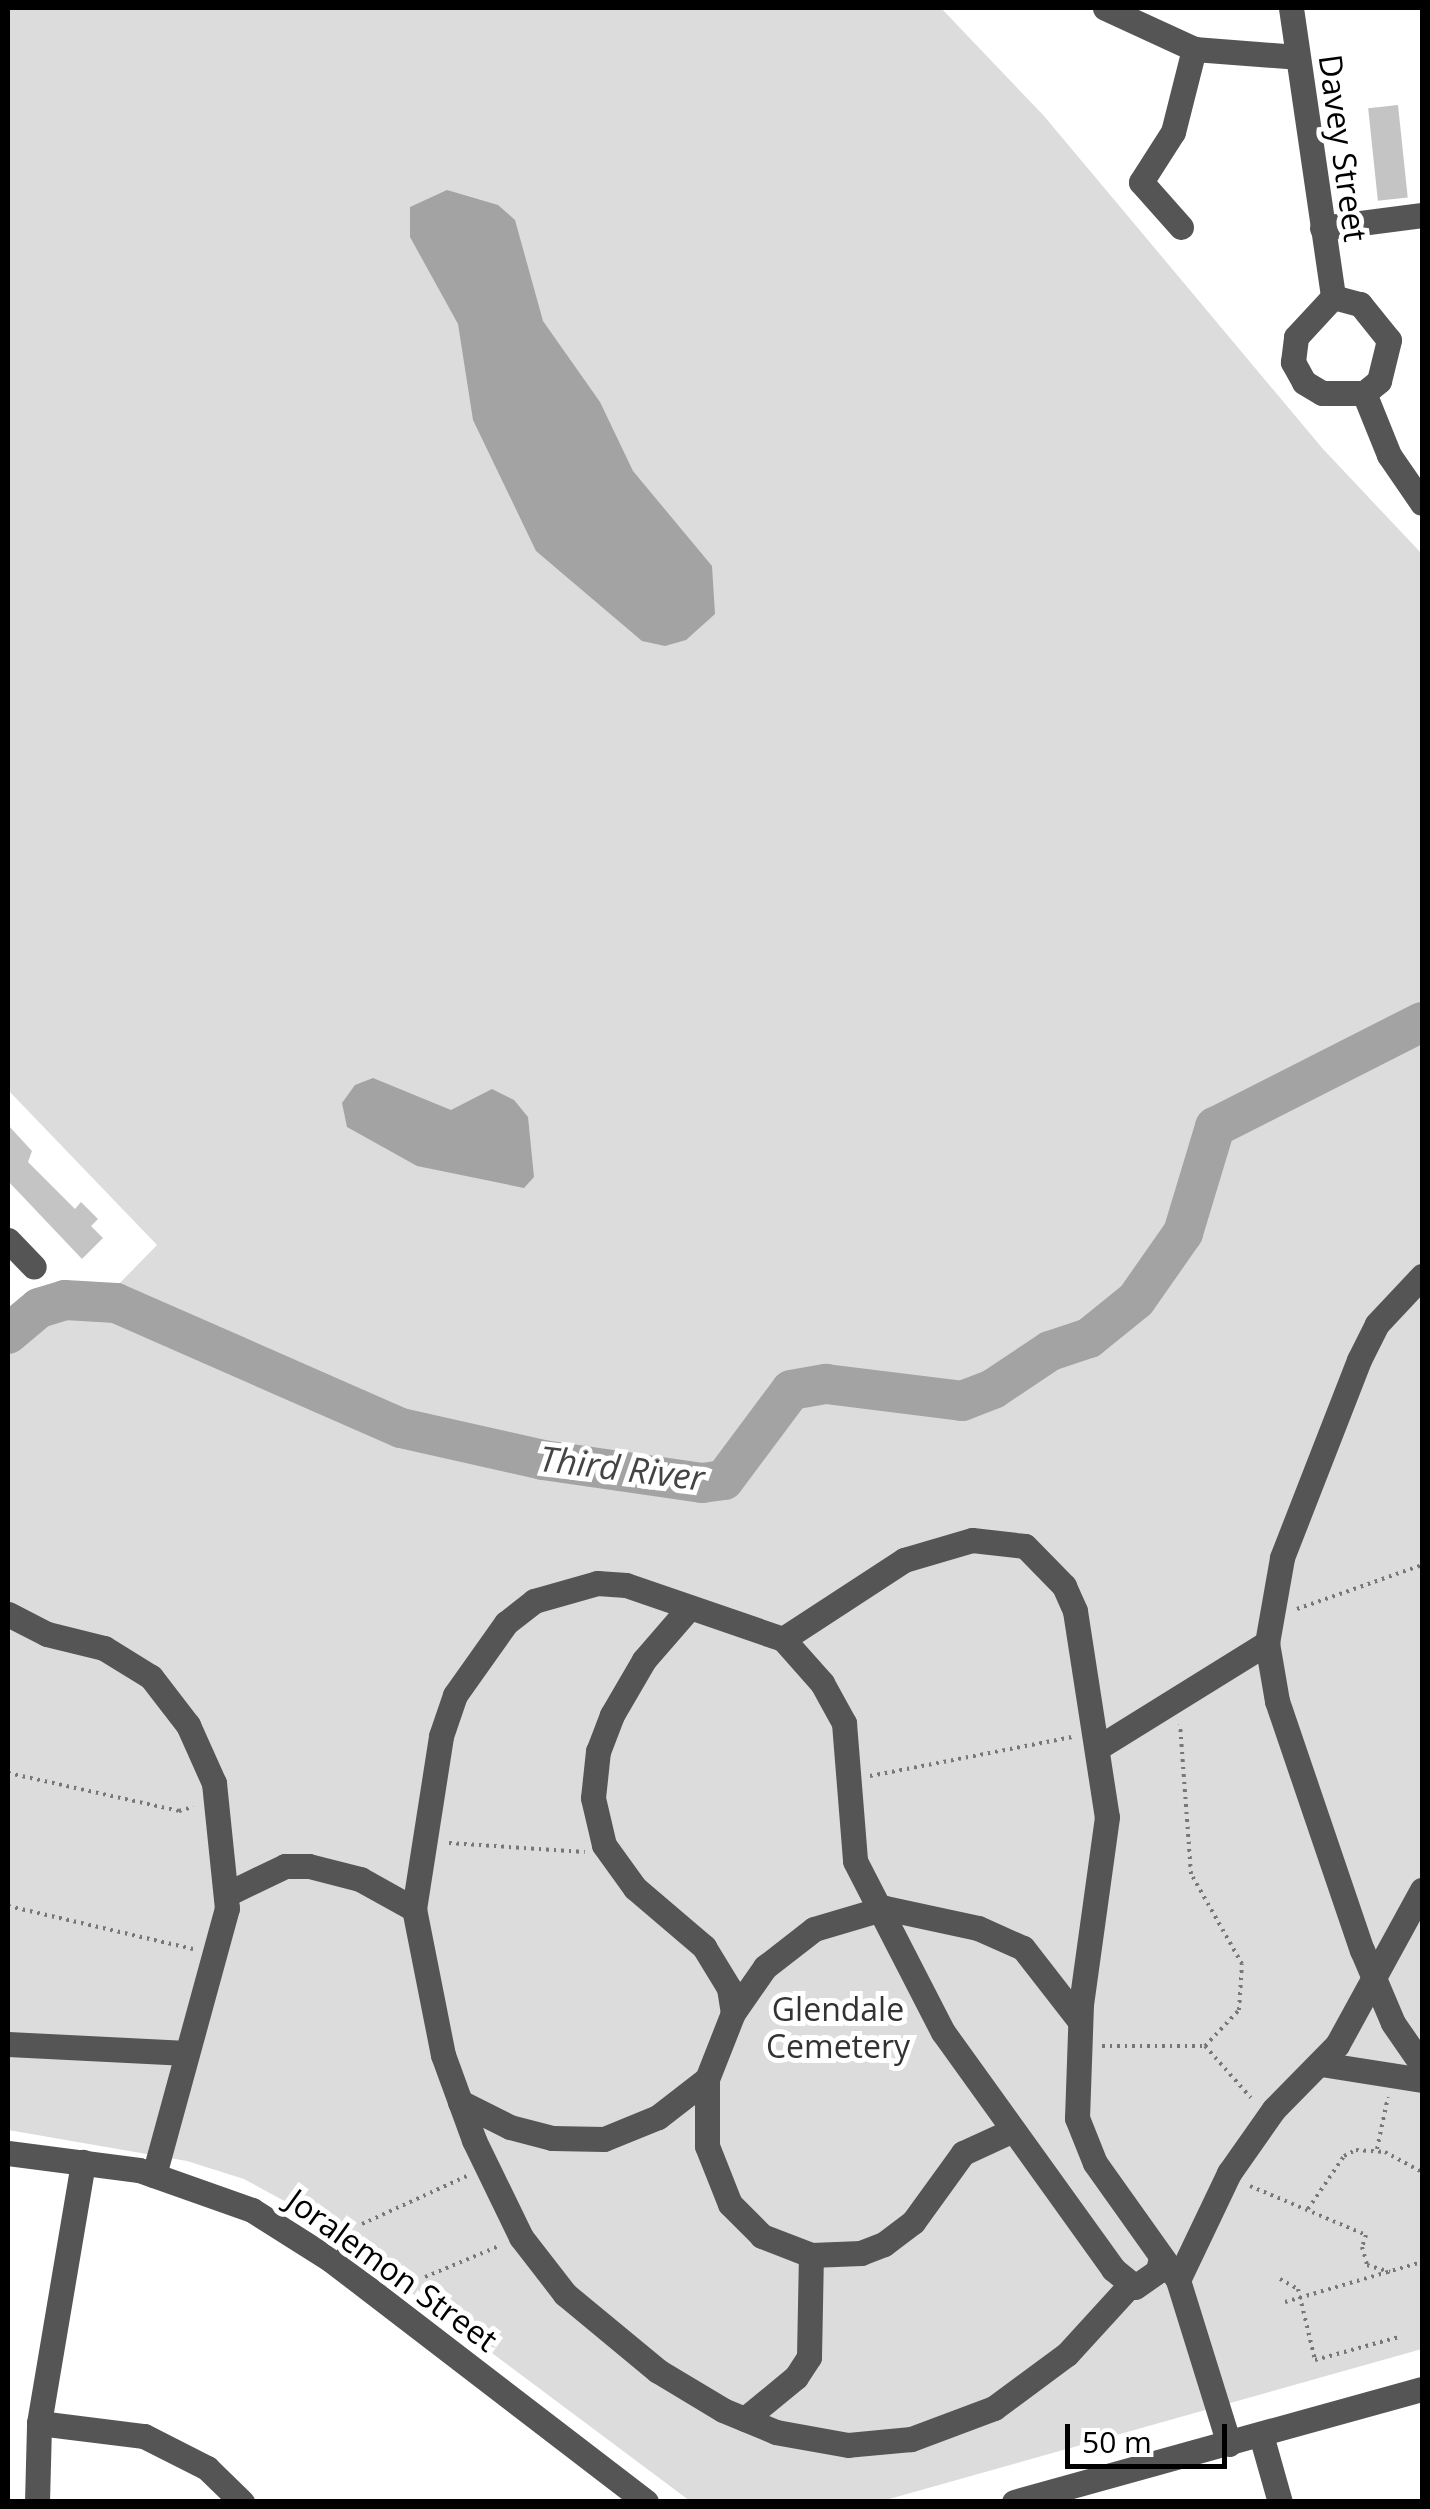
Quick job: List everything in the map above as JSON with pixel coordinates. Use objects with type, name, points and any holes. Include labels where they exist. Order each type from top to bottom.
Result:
[{"type":"street","points":[[1104,8],[1140,16],[1194,49],[1297,56]]},
{"type":"street","name":"Davey Street","points":[[1291,8],[1333,298]]},
{"type":"street","points":[[1180,226],[1141,182],[1173,132],[1194,49]]},
{"type":"street","points":[[1322,228],[1422,215]]},
{"type":"street","points":[[1333,298],[1368,311],[1389,340],[1380,382],[1364,394],[1322,392],[1304,382],[1294,362],[1296,337],[1333,298]]},
{"type":"street","points":[[1364,394],[1389,456],[1422,503]]},
{"type":"street","points":[[8,1240],[34,1267]]},
{"type":"street","points":[[1422,1276],[1378,1324],[1358,1360],[1282,1558],[1268,1631],[1282,1718],[1374,1978],[1393,2023],[1422,2065]]},
{"type":"street","points":[[783,1639],[904,1560],[972,1540],[1025,1546],[1050,1568],[1075,1611],[1097,1740],[1107,1844],[1078,2032],[1082,2140],[1178,2280],[1229,2444]]},
{"type":"street","points":[[1131,2284],[1011,2131],[924,2000],[879,1909],[850,1835],[852,1779],[844,1723],[822,1683],[783,1639],[626,1584],[597,1582],[534,1601],[506,1622],[455,1694],[422,1841],[414,1909],[421,1968],[460,2102],[485,2168],[522,2237],[565,2294],[617,2341],[745,2419],[814,2443],[848,2445],[954,2428],[1030,2384],[1131,2284],[1148,2282],[1161,2257]]},
{"type":"street","points":[[689,1608],[644,1660],[598,1751],[596,1821],[619,1868],[704,1947],[728,1988],[733,2013]]},
{"type":"street","points":[[8,1614],[47,1634],[104,1648],[151,1676],[188,1725],[218,1800],[227,1894],[154,2175]]},
{"type":"street","points":[[1097,1740],[1173,1706],[1268,1631]]},
{"type":"street","points":[[227,1894],[285,1866],[309,1866],[360,1879],[414,1909]]},
{"type":"street","points":[[1178,2280],[1227,2177],[1270,2114],[1321,2064],[1422,1890]]},
{"type":"street","points":[[1011,2131],[963,2153],[912,2222],[884,2244],[861,2254],[811,2256],[762,2236],[730,2204],[707,2146],[706,2078],[733,2013],[765,1967],[793,1943],[840,1918],[879,1909],[906,1909],[978,1928],[1023,1948],[1078,2032]]},
{"type":"street","points":[[8,2044],[187,2053]]},
{"type":"street","points":[[1321,2064],[1422,2080]]},
{"type":"street","points":[[460,2102],[510,2127],[552,2138],[604,2139],[658,2117],[706,2078]]},
{"type":"street","name":"Joralemon Street","points":[[8,2153],[154,2175],[252,2210],[331,2260],[633,2498]]},
{"type":"street","points":[[37,2502],[39,2424],[83,2162]]},
{"type":"street","points":[[745,2419],[796,2377],[809,2357],[811,2256]]},
{"type":"street","points":[[1014,2502],[1422,2389]]},
{"type":"street","points":[[39,2424],[144,2436],[207,2468],[242,2502]]},
{"type":"street","points":[[1261,2435],[1280,2502]]},
{"type":"path","points":[[1268,1631],[1422,1565]]},
{"type":"path","points":[[1173,1706],[1185,1737],[1191,1874],[1242,1964],[1239,2010],[1205,2046]]},
{"type":"path","points":[[852,1779],[1097,1740]]},
{"type":"path","points":[[8,1773],[179,1811],[218,1800]]},
{"type":"path","points":[[422,1841],[572,1850],[619,1868]]},
{"type":"path","points":[[8,1906],[214,1954]]},
{"type":"path","points":[[1078,2032],[1205,2046],[1226,2076],[1270,2114]]},
{"type":"path","points":[[1377,2149],[1393,2073]]},
{"type":"path","points":[[1307,2210],[1344,2156],[1377,2149],[1422,2172]]},
{"type":"path","points":[[362,2224],[485,2168]]},
{"type":"path","points":[[1227,2177],[1366,2235],[1368,2265],[1390,2272]]},
{"type":"path","points":[[425,2277],[522,2237]]},
{"type":"path","points":[[1286,2302],[1422,2262]]},
{"type":"path","points":[[1280,2279],[1302,2298],[1314,2360],[1399,2337]]},
{"type":"green space","name":"Glendale Cemetery","points":[[8,8],[941,8],[1044,116],[1323,449],[1422,554],[1422,2349],[882,2501],[690,2501],[299,2209],[244,2179],[187,2161],[8,2130],[8,1319],[44,1295],[114,1289],[157,1245],[8,1090]]},
{"type":"shaded area","points":[[447,190],[498,205],[515,220],[543,321],[600,402],[633,471],[712,566],[715,614],[686,640],[665,646],[642,641],[536,551],[473,420],[458,324],[410,237],[410,207]]},
{"type":"shaded area","points":[[373,1078],[451,1110],[492,1089],[514,1100],[528,1117],[534,1177],[524,1188],[417,1166],[347,1127],[342,1103],[355,1085]]},
{"type":"building","points":[[1398,105],[1408,197],[1378,201],[1368,108]]},
{"type":"building","points":[[8,1125],[32,1151],[28,1162],[75,1209],[81,1202],[98,1219],[91,1226],[103,1238],[82,1259],[8,1181]]},
{"type":"waterway","name":"Third River","points":[[8,1334],[39,1308],[65,1300],[116,1303],[401,1428],[543,1460],[702,1483],[724,1480],[791,1390],[826,1384],[962,1401],[993,1389],[1050,1351],[1089,1338],[1136,1300],[1183,1233],[1215,1127],[1422,1022]]}]
